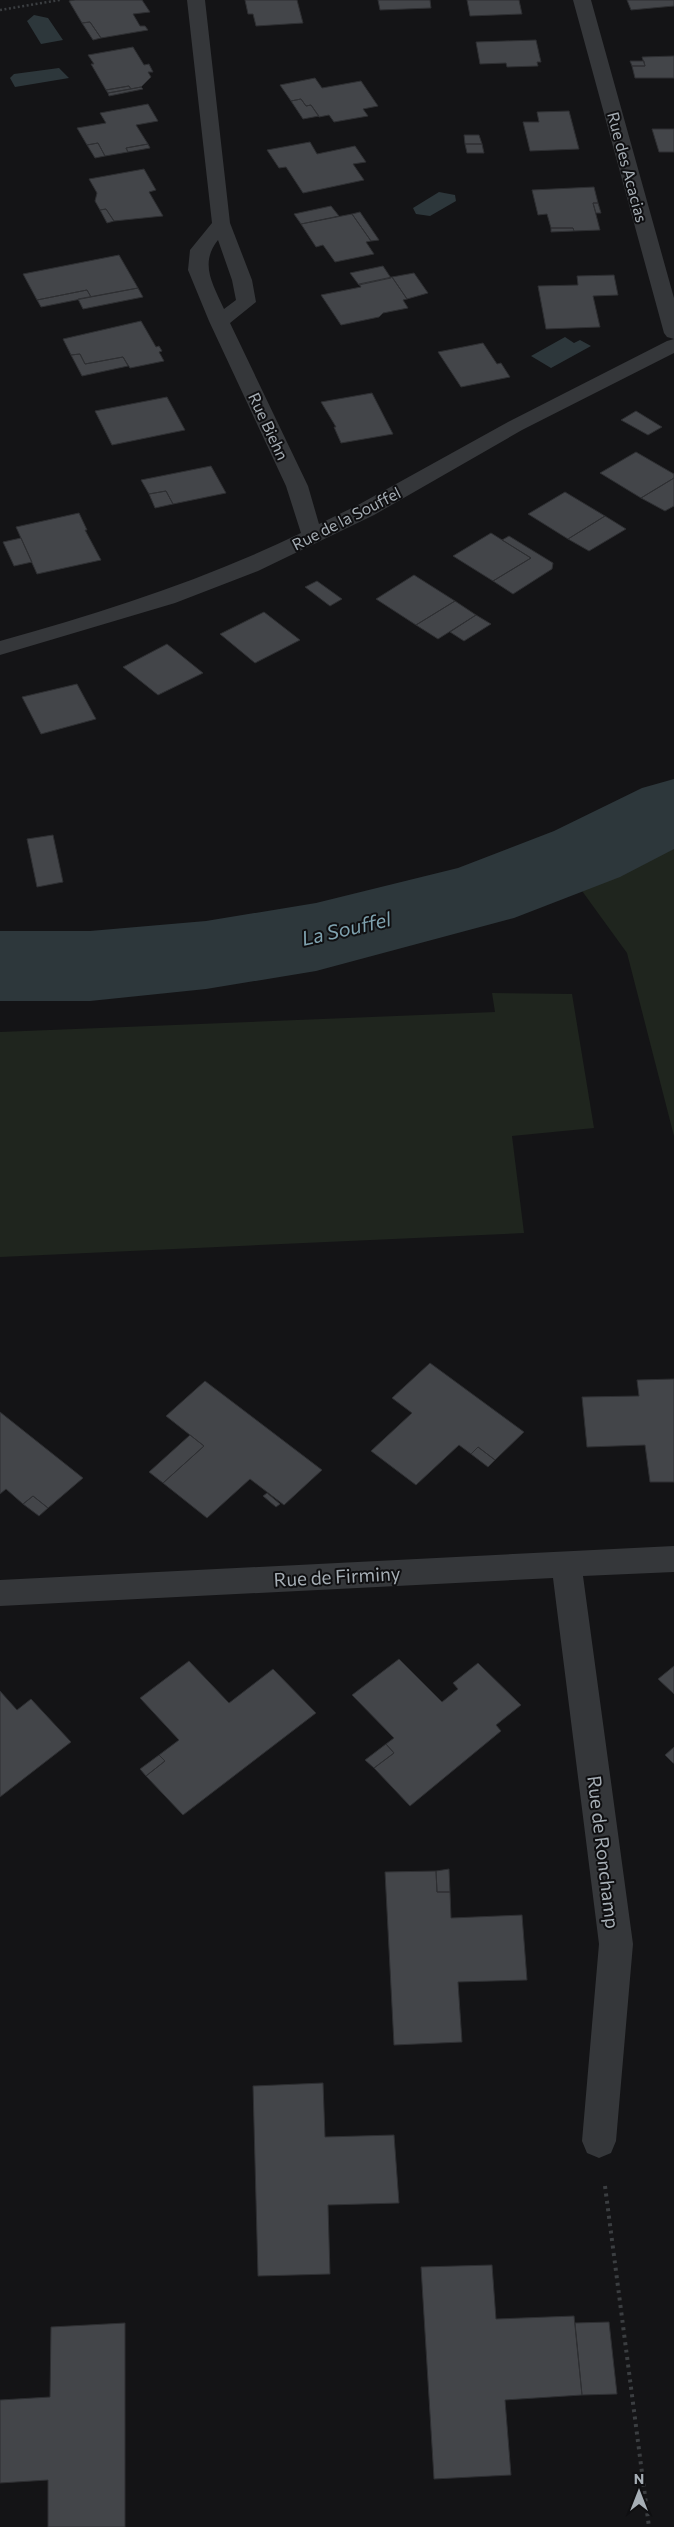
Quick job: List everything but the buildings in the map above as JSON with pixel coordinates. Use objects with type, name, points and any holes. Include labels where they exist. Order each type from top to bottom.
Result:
[{"type":"street","points":[[196,0],[221,223],[242,280],[246,302],[219,321]]},
{"type":"street","name":"Rue des Acacias","points":[[582,0],[674,333]]},
{"type":"street","name":"Rue Biehn","points":[[221,223],[200,250],[198,270],[219,321],[297,486],[312,535]]},
{"type":"street","name":"Rue de la Souffel","points":[[0,648],[90,623],[167,598],[250,566],[366,510],[515,426],[674,345]]},
{"type":"street","name":"Rue de Firminy","points":[[0,1593],[674,1559]]},
{"type":"street","name":"Rue de Ronchamp","points":[[566,1564],[616,1944],[600,2141]]},
{"type":"path","points":[[0,10],[60,0]]},
{"type":"path","points":[[600,2141],[649,2527]]},
{"type":"shaded area","points":[[34,15],[48,18],[63,40],[41,44],[27,21]]},
{"type":"shaded area","points":[[59,68],[69,78],[15,87],[10,78],[14,74]]},
{"type":"shaded area","points":[[439,192],[455,195],[456,201],[430,216],[416,214],[413,208]]},
{"type":"shaded area","points":[[565,337],[574,343],[580,340],[591,346],[551,368],[531,356]]},
{"type":"shaded area","points":[[674,833],[674,1136],[627,953],[577,884]]},
{"type":"shaded area","points":[[492,993],[572,994],[594,1128],[512,1136],[524,1233],[0,1257],[0,1032],[495,1012]]},
{"type":"waterway","name":"La Souffel","points":[[0,966],[90,966],[206,955],[316,937],[481,895],[587,854],[674,810]]}]
